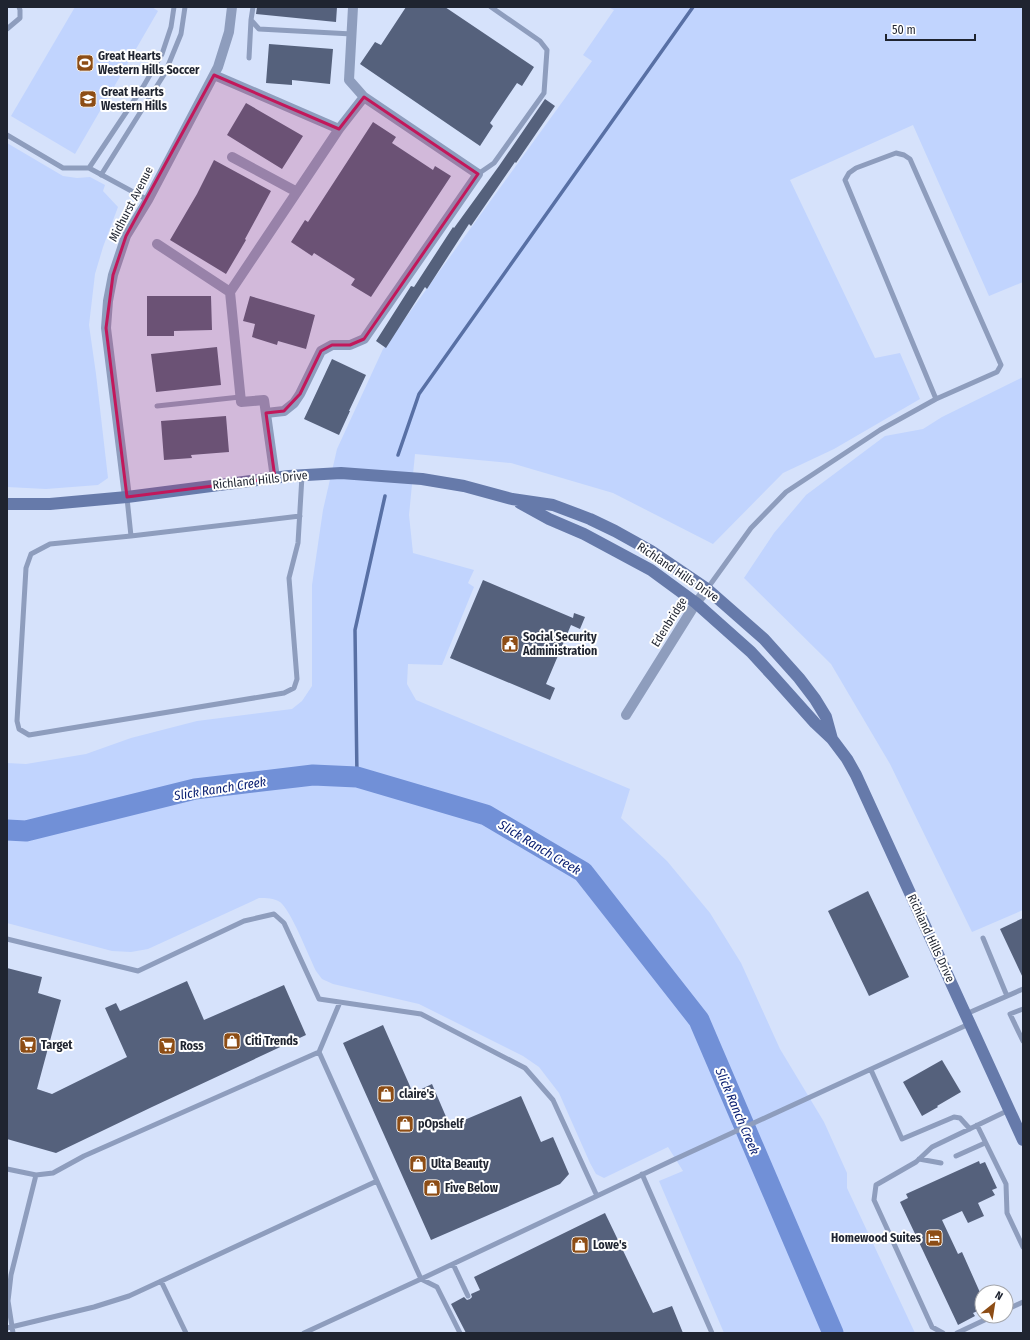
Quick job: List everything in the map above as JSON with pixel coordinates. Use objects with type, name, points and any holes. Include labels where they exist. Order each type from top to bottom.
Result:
[{"type":"street","name":"Midhurst Avenue","points":[[127,497],[106,328],[108,301],[113,275],[126,236],[148,200],[218,67],[229,32],[232,7]]},
{"type":"street","points":[[266,413],[284,411],[294,403],[321,351],[332,345],[350,344],[364,339],[478,174],[364,97],[349,80],[352,7]]},
{"type":"street","points":[[214,75],[339,129]]},
{"type":"street","points":[[275,478],[264,400],[241,402],[230,292],[339,129],[364,97]]},
{"type":"street","points":[[232,157],[297,192]]},
{"type":"street","points":[[157,244],[230,292]]},
{"type":"street","name":"Richland Hills Drive","points":[[7,504],[50,504],[127,497],[275,478],[341,473],[422,479],[464,486],[512,499],[553,505],[590,518],[616,531],[651,551],[707,589],[764,639],[800,678],[826,717],[832,739]]},
{"type":"street","name":"Richland Hills Drive","points":[[512,499],[549,519],[584,534],[651,570],[696,603],[751,652],[815,723],[832,739],[856,774],[1023,1140]]},
{"type":"street","name":"Edenbridge","points":[[626,715],[696,603],[707,589]]},
{"type":"lane","points":[[7,29],[20,18],[19,7]]},
{"type":"lane","points":[[89,168],[162,54],[174,7]]},
{"type":"lane","points":[[101,175],[165,73],[181,34],[185,7]]},
{"type":"lane","points":[[249,58],[253,7]]},
{"type":"lane","points":[[478,174],[494,163],[544,94],[547,50],[540,41],[491,7]]},
{"type":"lane","points":[[251,20],[259,29],[352,34]]},
{"type":"lane","points":[[7,135],[62,168],[89,168],[148,200]]},
{"type":"lane","name":"Edenbridge","points":[[707,589],[751,528],[786,492],[880,430],[936,399],[997,372],[1001,365],[910,159],[904,155],[896,153],[856,168],[849,173],[845,180],[936,399]]},
{"type":"lane","points":[[156,406],[240,397]]},
{"type":"lane","points":[[300,516],[50,544],[31,554],[26,568],[17,721],[19,729],[30,735],[284,693],[294,688],[297,679],[289,578],[298,543],[300,516],[302,475]]},
{"type":"lane","points":[[127,497],[131,536]]},
{"type":"lane","points":[[7,939],[138,971],[244,921],[274,914],[284,923],[319,999],[421,1014],[525,1068],[553,1100],[597,1196]]},
{"type":"lane","points":[[983,938],[1007,996]]},
{"type":"lane","points":[[304,1333],[422,1279],[642,1174],[871,1070],[968,1019],[1007,996],[1023,989]]},
{"type":"lane","points":[[7,1168],[36,1174],[53,1173],[84,1156],[319,1052],[340,1002]]},
{"type":"lane","points":[[1023,1009],[1010,1014],[1023,1042]]},
{"type":"lane","points":[[319,1052],[422,1279],[437,1287],[460,1333]]},
{"type":"lane","points":[[871,1070],[902,1139],[954,1117],[960,1118],[970,1129]]},
{"type":"lane","points":[[943,1333],[932,1327],[874,1200],[876,1185],[919,1160],[932,1147],[1009,1110]]},
{"type":"lane","points":[[977,1125],[1006,1184],[1007,1213],[1023,1247]]},
{"type":"lane","points":[[956,1156],[985,1143]]},
{"type":"lane","points":[[919,1160],[941,1163]]},
{"type":"lane","points":[[36,1174],[11,1275],[8,1301],[10,1330],[129,1296],[377,1181]]},
{"type":"lane","points":[[642,1174],[712,1333]]},
{"type":"lane","points":[[453,1264],[468,1296]]},
{"type":"lane","points":[[161,1281],[186,1333]]},
{"type":"lane","points":[[957,1333],[976,1324]]},
{"type":"highlighted area","points":[[214,75],[339,129],[364,97],[478,174],[364,339],[350,345],[332,345],[321,351],[300,394],[284,411],[266,413],[275,478],[127,497],[106,328],[113,275],[126,236]]},
{"type":"shaded area","name":"Great Hearts Western Hills Soccer","points":[[75,7],[152,7],[158,11],[75,154],[11,116]]},
{"type":"shaded area","points":[[608,7],[1023,7],[1023,282],[989,296],[913,125],[790,180],[875,358],[900,353],[920,399],[834,449],[783,473],[713,544],[613,493],[511,463],[415,454],[409,515],[413,553],[474,570],[468,583],[474,587],[442,665],[408,664],[407,684],[416,700],[630,789],[621,818],[667,861],[710,913],[741,963],[780,1049],[824,1122],[847,1173],[847,1188],[915,1333],[724,1333],[659,1181],[683,1171],[668,1147],[604,1178],[596,1174],[559,1093],[539,1067],[523,1056],[419,1004],[333,984],[322,979],[316,971],[300,934],[289,914],[278,901],[270,898],[259,898],[148,949],[131,952],[112,951],[7,923],[7,763],[26,764],[86,754],[131,738],[197,721],[292,709],[302,701],[312,686],[312,585],[323,510],[337,449],[383,349],[592,61],[583,55],[614,10]]},
{"type":"shaded area","points":[[7,143],[63,176],[77,178],[90,177],[105,185],[103,191],[118,207],[95,274],[89,325],[108,478],[98,485],[46,489],[7,487]]},
{"type":"shaded area","points":[[1023,377],[1023,910],[972,932],[890,764],[831,664],[744,578],[774,533],[806,495],[885,436],[923,429],[942,417]]},
{"type":"building","points":[[257,7],[337,7],[336,22],[256,14]]},
{"type":"building","points":[[406,7],[445,7],[534,67],[522,86],[517,83],[490,123],[493,126],[480,146],[360,64],[375,42],[381,45]]},
{"type":"building","points":[[269,44],[333,49],[330,84],[292,80],[292,85],[266,83]]},
{"type":"building","points":[[545,99],[555,106],[471,226],[469,224],[427,289],[425,287],[386,348],[376,341],[411,286],[414,287],[453,227],[454,228],[499,166]]},
{"type":"building","points":[[246,103],[303,136],[282,169],[227,135]]},
{"type":"building","points":[[373,122],[396,137],[392,143],[433,170],[435,166],[451,176],[371,297],[351,285],[355,279],[314,253],[312,256],[291,242],[305,220],[308,222]]},
{"type":"building","points":[[214,160],[271,191],[245,239],[246,240],[226,274],[170,240],[197,194]]},
{"type":"building","points":[[147,296],[211,296],[212,330],[174,331],[174,336],[147,336]]},
{"type":"building","points":[[250,296],[315,315],[306,349],[278,341],[277,345],[252,337],[255,324],[243,321]]},
{"type":"building","points":[[217,347],[221,385],[156,392],[151,354]]},
{"type":"building","points":[[332,359],[366,375],[339,435],[304,419]]},
{"type":"building","points":[[226,416],[229,452],[191,455],[192,458],[164,460],[161,421]]},
{"type":"building","name":"Social Security Administration","points":[[483,580],[573,618],[574,613],[585,617],[580,629],[571,625],[546,684],[555,688],[550,700],[450,658]]},
{"type":"building","points":[[868,891],[909,977],[869,996],[828,911]]},
{"type":"building","points":[[1023,918],[1023,978],[1000,929]]},
{"type":"building","points":[[7,968],[42,977],[38,993],[61,1000],[37,1089],[52,1094],[127,1057],[105,1008],[116,1003],[120,1011],[187,981],[204,1020],[284,985],[306,1035],[56,1153],[7,1139]]},
{"type":"building","points":[[383,1025],[413,1093],[432,1084],[450,1126],[521,1096],[541,1142],[553,1137],[569,1174],[560,1184],[431,1240],[343,1043]]},
{"type":"building","points":[[942,1060],[961,1092],[922,1116],[903,1082]]},
{"type":"building","name":"Homewood Suites","points":[[979,1161],[980,1164],[985,1162],[997,1188],[992,1190],[995,1195],[978,1203],[984,1216],[968,1223],[962,1211],[942,1220],[958,1254],[962,1252],[976,1284],[974,1284],[974,1317],[958,1325],[900,1202],[908,1198],[906,1194]]},
{"type":"building","name":"Lowe's","points":[[605,1213],[653,1313],[672,1306],[683,1333],[466,1333],[451,1304],[464,1297],[467,1300],[470,1299],[472,1297],[471,1294],[480,1290],[474,1277]]},
{"type":"waterway","points":[[398,455],[419,394],[693,7]]},
{"type":"waterway","points":[[357,777],[355,630],[385,496]]},
{"type":"waterway","name":"Slick Ranch Creek","points":[[7,830],[26,831],[195,789],[313,775],[357,777],[486,815],[583,872],[699,1020],[833,1333]]},
{"type":"place","name":"Great Hearts Western Hills Soccer","points":[[85,63]]},
{"type":"place","name":"Great Hearts Western Hills","points":[[88,99]]},
{"type":"place","name":"Social Security Administration","points":[[510,644]]},
{"type":"place","name":"Citi Trends","points":[[232,1041]]},
{"type":"place","name":"Target","points":[[28,1045]]},
{"type":"place","name":"Ross","points":[[167,1046]]},
{"type":"place","name":"claire's","points":[[386,1094]]},
{"type":"place","name":"pOpshelf","points":[[405,1124]]},
{"type":"place","name":"Ulta Beauty","points":[[418,1164]]},
{"type":"place","name":"Five Below","points":[[432,1188]]},
{"type":"place","name":"Homewood Suites","points":[[934,1238]]},
{"type":"place","name":"Lowe's","points":[[580,1245]]}]
